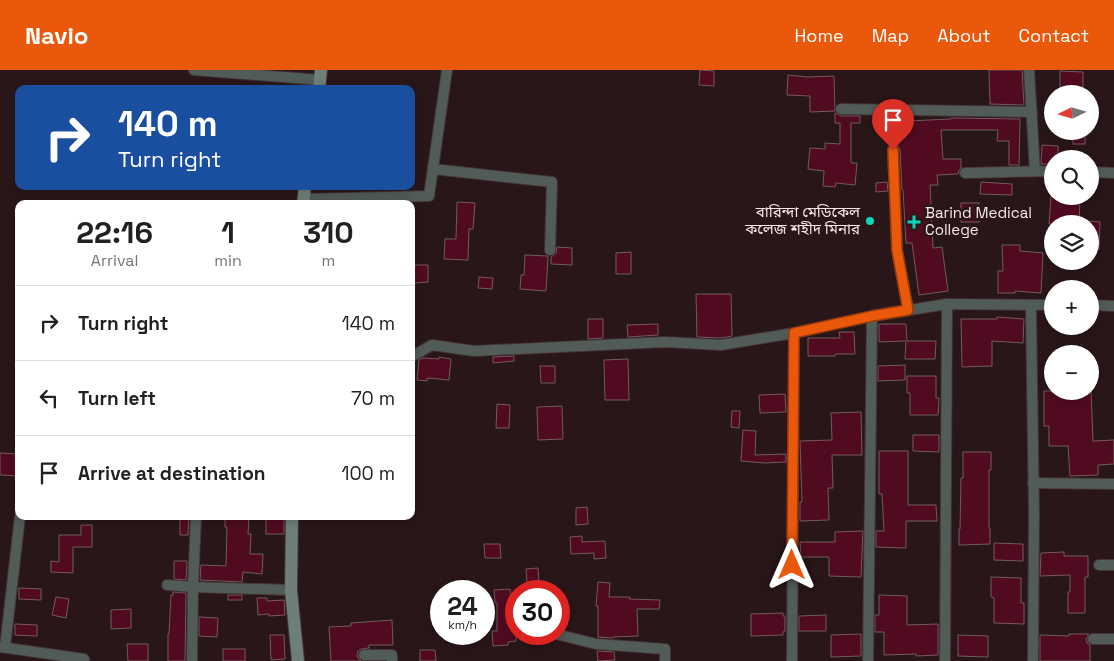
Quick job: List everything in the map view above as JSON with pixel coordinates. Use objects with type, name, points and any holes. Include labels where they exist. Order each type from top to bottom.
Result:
[{"type":"street","points":[[194,70],[320,80]]},
{"type":"street","points":[[346,200],[430,196],[447,70]]},
{"type":"street","points":[[1030,70],[1035,171]]},
{"type":"street","points":[[841,109],[1032,112]]},
{"type":"street","points":[[893,150],[897,250],[908,310]]},
{"type":"street","points":[[433,169],[552,182],[550,250]]},
{"type":"street","points":[[965,172],[1044,171]]},
{"type":"street","points":[[1099,172],[1114,173]]},
{"type":"street","points":[[945,661],[947,304]]},
{"type":"street","points":[[415,355],[432,345],[474,350],[665,342],[721,345],[794,333],[872,316],[947,304],[1044,305]]},
{"type":"street","points":[[1099,305],[1114,306]]},
{"type":"street","points":[[1031,310],[1033,661]]},
{"type":"street","points":[[868,661],[872,316]]},
{"type":"street","points":[[792,661],[794,333]]},
{"type":"street","points":[[1033,483],[1114,484]]},
{"type":"street","points":[[19,520],[3,647],[84,659]]},
{"type":"street","points":[[192,661],[196,520]]},
{"type":"street","points":[[292,520],[291,590],[298,661]]},
{"type":"street","points":[[1099,565],[1114,565]]},
{"type":"street","points":[[168,585],[291,590]]},
{"type":"street","points":[[570,638],[596,644],[665,649],[665,661]]},
{"type":"street","points":[[1093,639],[1114,639]]},
{"type":"street","points":[[364,655],[392,655],[392,661]]},
{"type":"building","points":[[700,70],[714,71],[714,86],[699,85]]},
{"type":"building","points":[[989,70],[1022,70],[1024,105],[990,104]]},
{"type":"building","points":[[1060,71],[1083,72],[1083,85],[1060,85]]},
{"type":"building","points":[[788,75],[807,77],[834,76],[835,111],[810,112],[810,96],[787,95]]},
{"type":"building","points":[[835,113],[841,116],[860,116],[860,123],[851,123],[851,163],[857,163],[855,185],[836,183],[835,187],[823,186],[824,171],[808,169],[810,148],[825,149],[825,143],[840,144],[840,123],[835,123]]},
{"type":"building","points":[[951,118],[1020,119],[1019,165],[1009,165],[1009,141],[997,141],[998,130],[941,130],[943,159],[961,159],[961,168],[958,174],[937,175],[938,185],[930,185],[933,248],[942,247],[948,291],[919,295],[912,243],[906,243],[900,150],[897,144],[892,143],[891,120],[907,119],[907,121]]},
{"type":"building","points":[[1073,140],[1085,140],[1085,144],[1073,144]]},
{"type":"building","points":[[1042,145],[1058,146],[1058,150],[1044,150],[1044,164],[1041,164]]},
{"type":"building","points":[[887,182],[888,191],[876,192],[876,183]]},
{"type":"building","points":[[981,182],[1012,184],[1012,195],[980,194]]},
{"type":"building","points":[[457,202],[475,203],[473,229],[469,229],[468,260],[444,259],[445,239],[456,239]]},
{"type":"building","points":[[961,203],[979,203],[979,222],[961,222]]},
{"type":"building","points":[[1050,205],[1080,205],[1079,215],[1050,215]]},
{"type":"building","points":[[1002,245],[1020,245],[1020,251],[1043,253],[1041,293],[1015,291],[1015,293],[998,293],[998,271],[1003,271]]},
{"type":"building","points":[[557,247],[572,248],[572,265],[551,264],[551,257],[556,253]]},
{"type":"building","points":[[631,252],[631,274],[616,274],[616,253]]},
{"type":"building","points":[[525,255],[548,256],[546,291],[520,289],[521,275],[524,275]]},
{"type":"building","points":[[415,265],[428,265],[428,282],[415,283]]},
{"type":"building","points":[[479,277],[493,278],[492,289],[478,288]]},
{"type":"building","points":[[696,294],[731,294],[732,336],[721,338],[697,337]]},
{"type":"building","points":[[997,317],[1024,319],[1023,343],[992,341],[992,366],[962,367],[961,319],[997,319]]},
{"type":"building","points":[[588,319],[603,319],[603,338],[588,339]]},
{"type":"building","points":[[658,324],[658,335],[628,337],[627,325]]},
{"type":"building","points":[[879,324],[906,324],[907,341],[936,341],[935,359],[905,359],[906,341],[879,342]]},
{"type":"building","points":[[839,332],[854,332],[855,354],[808,356],[808,338],[840,338]]},
{"type":"building","points":[[514,356],[514,361],[493,363],[493,357]]},
{"type":"building","points":[[439,357],[451,359],[449,380],[427,378],[427,381],[417,380],[419,360],[423,358],[439,359]]},
{"type":"building","points":[[628,359],[629,400],[605,400],[604,360]]},
{"type":"building","points":[[905,365],[905,380],[878,381],[878,366]]},
{"type":"building","points":[[540,366],[555,366],[555,383],[541,383]]},
{"type":"building","points":[[907,376],[936,376],[936,398],[939,398],[938,415],[910,415],[910,393],[907,393]]},
{"type":"building","points":[[785,394],[786,412],[760,413],[759,395]]},
{"type":"building","points":[[1044,400],[1091,400],[1093,441],[1114,440],[1114,464],[1098,465],[1098,475],[1070,476],[1068,446],[1049,446],[1049,426],[1044,426]]},
{"type":"building","points":[[497,404],[510,405],[509,428],[496,428]]},
{"type":"building","points":[[562,406],[563,439],[538,440],[537,407]]},
{"type":"building","points":[[732,411],[740,411],[739,428],[731,427]]},
{"type":"building","points":[[861,412],[862,455],[832,455],[833,488],[828,488],[829,520],[800,521],[800,502],[802,502],[800,441],[832,440],[831,413]]},
{"type":"building","points":[[743,430],[756,431],[755,455],[786,454],[786,462],[741,461]]},
{"type":"building","points":[[913,435],[939,435],[939,452],[913,451]]},
{"type":"building","points":[[879,451],[908,451],[908,505],[936,505],[937,521],[906,521],[906,548],[876,547],[876,531],[884,531],[882,494],[879,494]]},
{"type":"building","points":[[963,452],[991,452],[991,470],[989,470],[990,544],[959,545]]},
{"type":"building","points":[[0,453],[15,454],[15,476],[0,475]]},
{"type":"building","points":[[587,507],[588,524],[576,525],[576,508]]},
{"type":"building","points":[[180,520],[189,520],[188,535],[180,535]]},
{"type":"building","points":[[225,520],[249,520],[248,534],[251,534],[250,554],[263,554],[262,574],[243,572],[242,582],[200,580],[201,565],[226,566],[227,527],[225,527]]},
{"type":"building","points":[[266,520],[284,520],[284,534],[266,534]]},
{"type":"building","points":[[81,525],[92,525],[92,547],[73,547],[73,573],[51,572],[51,561],[59,562],[59,535],[81,535]]},
{"type":"building","points":[[863,531],[861,577],[829,576],[829,557],[801,557],[800,542],[835,542],[835,532]]},
{"type":"building","points":[[582,536],[582,542],[605,541],[606,558],[594,559],[594,553],[571,554],[570,537]]},
{"type":"building","points":[[994,543],[1023,544],[1023,561],[994,560]]},
{"type":"building","points":[[484,544],[500,544],[501,558],[485,558]]},
{"type":"building","points":[[1064,552],[1064,556],[1088,556],[1088,577],[1085,577],[1085,613],[1068,613],[1070,575],[1040,576],[1041,553]]},
{"type":"building","points":[[174,561],[187,561],[186,580],[174,579]]},
{"type":"building","points":[[538,568],[539,580],[527,580],[526,569]]},
{"type":"building","points":[[991,577],[1021,578],[1021,603],[1024,603],[1024,624],[994,623],[994,598],[991,597]]},
{"type":"building","points":[[598,582],[610,583],[609,597],[660,600],[659,609],[637,609],[638,636],[598,637],[598,606],[596,606]]},
{"type":"building","points":[[19,588],[41,589],[41,600],[19,599]]},
{"type":"building","points":[[505,589],[505,645],[508,645],[493,646],[495,645],[495,631],[497,631],[495,590]]},
{"type":"building","points":[[173,592],[186,593],[185,661],[168,661],[168,634],[171,595],[173,595]]},
{"type":"building","points":[[228,595],[242,595],[242,600],[228,600]]},
{"type":"building","points":[[879,595],[907,596],[907,625],[938,624],[938,655],[884,655],[884,632],[875,632],[875,615],[879,615]]},
{"type":"building","points":[[56,597],[69,599],[66,618],[52,615]]},
{"type":"building","points":[[257,598],[267,598],[267,601],[284,600],[285,615],[258,615]]},
{"type":"building","points":[[131,609],[131,628],[111,629],[111,610]]},
{"type":"building","points":[[783,613],[783,616],[785,616],[785,631],[783,635],[751,636],[751,614]]},
{"type":"building","points":[[826,615],[826,631],[799,631],[799,616]]},
{"type":"building","points":[[199,617],[218,618],[217,637],[199,636]]},
{"type":"building","points":[[392,620],[393,645],[369,645],[369,648],[361,649],[357,655],[361,661],[331,661],[329,627],[351,626],[351,623]]},
{"type":"building","points":[[15,624],[37,625],[37,636],[15,635]]},
{"type":"building","points":[[861,634],[861,656],[831,657],[831,635]]},
{"type":"building","points":[[1069,634],[1089,634],[1086,639],[1090,645],[1090,661],[1040,661],[1040,635],[1069,636]]},
{"type":"building","points":[[270,635],[284,635],[285,659],[271,660]]},
{"type":"building","points":[[958,635],[988,636],[988,657],[958,656]]},
{"type":"building","points":[[127,644],[148,644],[148,661],[128,661]]},
{"type":"building","points":[[223,649],[245,649],[245,661],[223,661]]},
{"type":"building","points":[[420,650],[435,650],[436,661],[420,661]]},
{"type":"building","points":[[597,651],[614,652],[615,660],[598,661]]},
{"type":"place","name":"বারিন্দা মেডিকেল কলেজ শহীদ মিনার","points":[[870,221]]},
{"type":"place","name":"Barind Medical College","points":[[914,222]]},
{"type":"route","points":[[792,565],[794,333],[908,310],[897,250],[893,150]]}]
